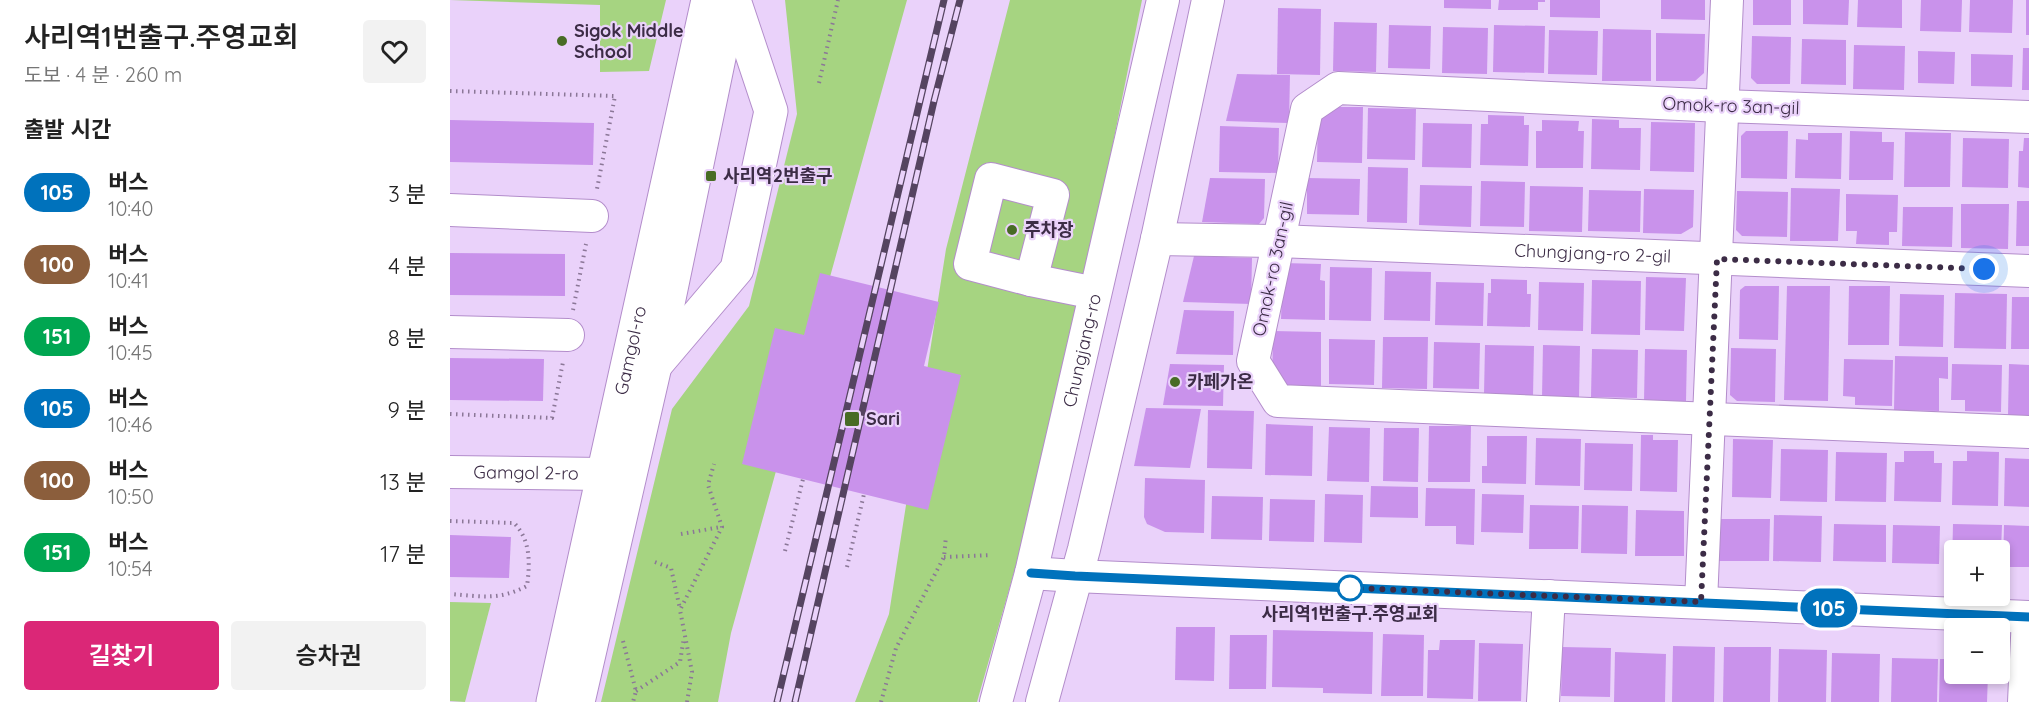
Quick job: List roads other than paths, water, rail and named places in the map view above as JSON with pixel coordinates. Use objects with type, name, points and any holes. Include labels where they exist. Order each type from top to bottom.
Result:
[{"type":"main road","name":"Gamgol-ro","points":[[553,702],[708,0]]},
{"type":"main road","name":"Gamgol-ro","points":[[578,702],[655,366],[733,0]]},
{"type":"main road","points":[[655,366],[736,269],[769,123],[771,111],[733,0]]},
{"type":"street","name":"Chungjang-ro","points":[[996,702],[1031,573],[1163,0]]},
{"type":"street","points":[[1042,702],[1084,549],[1157,239],[1208,0]]},
{"type":"street","points":[[1701,602],[1727,0]]},
{"type":"street","name":"Omok-ro 3an-gil","points":[[2029,117],[1722,106],[1338,88],[1307,109],[1253,361],[1278,401],[2029,432]]},
{"type":"street","points":[[450,210],[592,216]]},
{"type":"street","name":"Chungjang-ro 2-gil","points":[[1157,239],[2029,271]]},
{"type":"street","points":[[1031,280],[1095,293]]},
{"type":"street","points":[[450,332],[568,335]]},
{"type":"street","name":"Gamgol 2-ro","points":[[450,472],[603,474]]},
{"type":"street","points":[[1031,573],[2028,617],[2024,702]]},
{"type":"street","points":[[1543,702],[1549,596]]},
{"type":"railway","points":[[777,702],[944,0]]},
{"type":"railway","points":[[795,702],[934,101],[960,0]]},
{"type":"place","name":"Sigok Middle School","points":[[562,41]]},
{"type":"place","name":"사리역2번출구","points":[[711,176]]},
{"type":"place","name":"주차장","points":[[1012,230]]},
{"type":"place","name":"카페가온","points":[[1175,382]]},
{"type":"place","name":"Sari","points":[[852,419]]},
{"type":"place","name":"사리역1번출구.주영교회","points":[[1350,588]]}]
